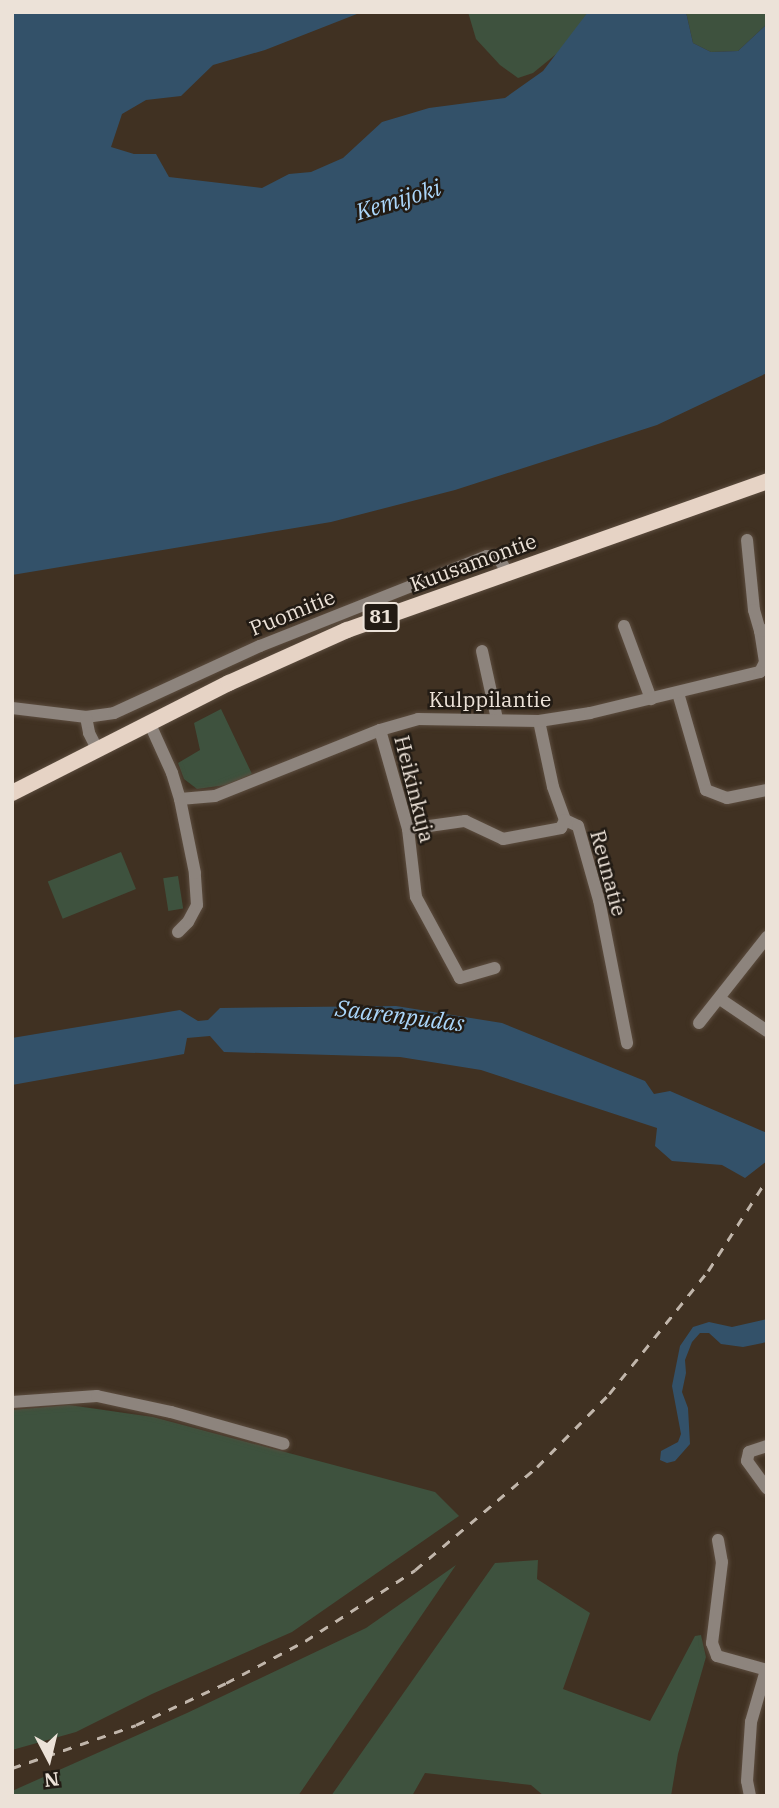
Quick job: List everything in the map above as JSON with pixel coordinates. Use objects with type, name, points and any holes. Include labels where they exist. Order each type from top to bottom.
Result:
[{"type":"main road","name":"Kuusamontie","points":[[12,793],[149,722],[321,641],[507,572],[767,481]]},
{"type":"street","points":[[747,540],[754,610],[763,630]]},
{"type":"street","name":"Puomitie","points":[[12,708],[86,717],[127,708],[260,646],[487,556],[498,557],[507,572]]},
{"type":"street","points":[[624,626],[651,699]]},
{"type":"street","name":"Kulppilantie","points":[[180,799],[226,794],[380,730],[418,719],[539,721],[651,699],[760,672],[765,662],[763,630]]},
{"type":"street","points":[[482,651],[497,719]]},
{"type":"street","points":[[678,693],[706,790],[727,798],[767,790]]},
{"type":"street","points":[[86,717],[89,733],[97,749]]},
{"type":"street","name":"Reunatie","points":[[539,721],[553,787],[565,820],[578,826],[599,900],[627,1043]]},
{"type":"street","points":[[149,722],[173,773],[197,895],[194,912],[178,932]]},
{"type":"street","name":"Heikinkuja","points":[[380,730],[408,829],[416,897],[460,978],[495,968]]},
{"type":"street","points":[[408,829],[465,821],[503,839],[561,828],[565,820]]},
{"type":"street","points":[[699,1023],[767,937]]},
{"type":"street","points":[[720,999],[767,1031]]},
{"type":"street","points":[[12,1402],[97,1396],[171,1412],[284,1444]]},
{"type":"street","points":[[767,1446],[749,1452],[747,1461],[767,1489]]},
{"type":"street","points":[[718,1540],[722,1562],[712,1643],[717,1656],[767,1670],[751,1721],[747,1781],[750,1796]]},
{"type":"green space","points":[[468,12],[594,12],[582,33],[533,73],[518,78],[500,65],[476,39]]},
{"type":"green space","points":[[686,12],[767,12],[767,24],[738,51],[711,52],[693,43]]},
{"type":"green space","points":[[221,709],[252,774],[226,785],[197,789],[184,779],[178,763],[200,750],[194,723]]},
{"type":"green space","points":[[121,852],[136,889],[63,919],[48,882]]},
{"type":"green space","points":[[178,876],[183,909],[168,911],[163,878]]},
{"type":"green space","points":[[69,1405],[153,1417],[435,1492],[459,1516],[292,1632],[152,1694],[76,1732],[12,1750],[12,1410]]},
{"type":"green space","points":[[538,1560],[537,1579],[590,1613],[563,1689],[650,1721],[695,1636],[701,1635],[706,1657],[678,1754],[671,1796],[544,1796],[531,1785],[425,1773],[412,1796],[331,1796],[495,1563]]},
{"type":"green space","points":[[456,1565],[298,1796],[12,1796],[12,1791],[187,1713],[366,1628]]},
{"type":"water","name":"Kemijoki","points":[[12,12],[362,12],[265,50],[213,65],[181,96],[146,100],[122,114],[111,147],[134,154],[156,154],[169,177],[262,188],[289,174],[311,172],[343,158],[382,122],[429,108],[505,98],[543,71],[588,12],[686,12],[693,43],[711,52],[738,51],[767,24],[767,373],[657,425],[455,490],[331,522],[12,575]]},
{"type":"water","name":"Saarenpudas","points":[[396,1006],[502,1023],[645,1081],[654,1094],[670,1091],[767,1133],[767,1161],[745,1178],[722,1165],[672,1161],[655,1146],[657,1128],[481,1070],[400,1057],[224,1052],[210,1036],[187,1038],[184,1054],[12,1085],[12,1038],[180,1010],[198,1021],[208,1020],[220,1008]]},
{"type":"water","points":[[767,1319],[767,1342],[743,1347],[721,1344],[709,1333],[700,1333],[692,1342],[685,1360],[686,1373],[682,1392],[688,1408],[690,1444],[675,1461],[667,1463],[660,1460],[661,1451],[678,1442],[681,1434],[672,1386],[680,1346],[693,1327],[709,1322],[732,1327]]},
{"type":"railway","points":[[12,1768],[136,1725],[226,1683],[305,1641],[415,1570],[537,1467],[609,1394],[708,1271],[767,1179]]}]
